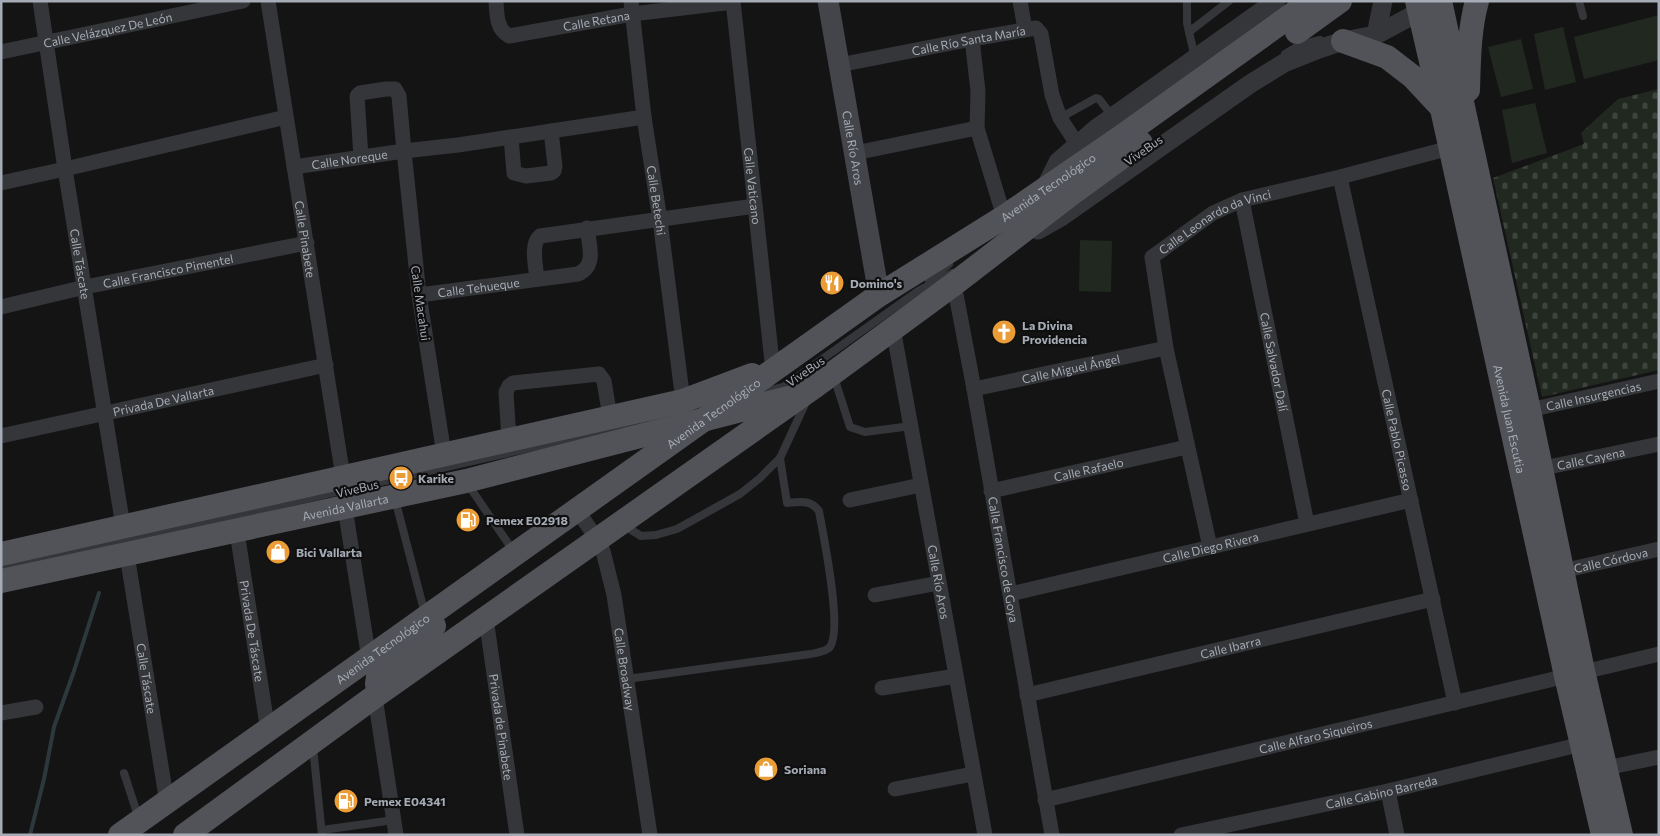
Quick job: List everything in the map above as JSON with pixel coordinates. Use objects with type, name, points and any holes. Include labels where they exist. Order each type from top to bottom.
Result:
[{"type":"main road","name":"Calle Río Aros","points":[[828,1],[879,295]]},
{"type":"main road","name":"Avenida Tecnológico","points":[[120,835],[143,828],[166,803],[578,510],[700,412],[773,370],[879,295],[1004,217],[1113,138],[1312,1]]},
{"type":"main road","name":"Avenida Tecnológico","points":[[185,835],[375,697],[833,373],[954,284],[1009,242],[1113,138],[1340,1]]},
{"type":"main road","points":[[1467,126],[1469,53],[1477,1]]},
{"type":"main road","name":"Avenida Juan Escutia","points":[[1428,4],[1467,126],[1530,410],[1532,471],[1562,571],[1582,744],[1603,835]]},
{"type":"main road","name":"Avenida Juan Escutia","points":[[1428,4],[1442,109],[1450,148],[1532,471],[1575,674],[1606,768],[1621,835]]},
{"type":"main road","points":[[1366,31],[1387,57],[1402,67],[1442,109]]},
{"type":"main road","name":"Avenida Vallarta","points":[[1,554],[610,417],[700,412],[754,374],[773,370]]},
{"type":"main road","name":"Avenida Vallarta","points":[[1,581],[466,482],[700,412],[809,390]]},
{"type":"main road","points":[[620,523],[612,511],[613,504],[677,457],[686,444],[700,412]]},
{"type":"main road","points":[[375,697],[378,676],[423,640],[438,620],[433,613]]},
{"type":"main road","points":[[312,742],[309,731],[314,722],[362,686],[369,672],[369,659]]},
{"type":"street","name":"Calle Táscate","points":[[40,1],[65,169],[123,526]]},
{"type":"street","name":"Calle Velázquez De León","points":[[1,52],[243,1]]},
{"type":"street","name":"Calle Pinabete","points":[[268,1],[343,476]]},
{"type":"street","name":"Calle Retana","points":[[496,1],[497,18],[501,30],[509,36],[631,8],[733,2]]},
{"type":"street","points":[[1020,1],[1025,29]]},
{"type":"street","points":[[1046,185],[1058,162],[1097,128],[1113,138],[1195,59],[1276,1]]},
{"type":"street","points":[[1366,31],[1383,1]]},
{"type":"street","name":"Calle Vaticano","points":[[733,2],[773,370]]},
{"type":"street","points":[[1009,242],[1033,233],[1061,217],[1250,84],[1284,63],[1428,4]]},
{"type":"street","name":"Calle Betechi","points":[[631,8],[644,116],[660,220],[700,412]]},
{"type":"street","name":"Calle Río Santa María","points":[[839,64],[1036,28],[1041,34],[1050,89],[1060,118],[1077,144]]},
{"type":"street","points":[[972,39],[978,91],[977,128],[1004,217]]},
{"type":"street","name":"Calle Noreque","points":[[361,157],[357,96],[360,93],[386,89],[394,90],[399,96],[404,151]]},
{"type":"street","name":"Calle Noreque","points":[[294,167],[458,145],[644,116]]},
{"type":"street","points":[[1,183],[286,117]]},
{"type":"street","points":[[855,153],[977,128]]},
{"type":"street","points":[[510,137],[514,173],[526,176],[551,173],[554,171],[555,166],[551,131]]},
{"type":"street","name":"Calle Leonardo da Vinci","points":[[1210,547],[1166,348],[1152,257],[1213,213],[1242,200],[1450,148]]},
{"type":"street","name":"Calle Macahui","points":[[404,151],[419,295],[444,454]]},
{"type":"street","name":"Calle Pablo Picasso","points":[[1340,177],[1455,703]]},
{"type":"street","name":"Calle Salvador Dalí","points":[[1242,200],[1307,524]]},
{"type":"street","points":[[537,279],[534,247],[537,238],[540,236],[755,206]]},
{"type":"street","name":"Calle Tehueque","points":[[419,295],[578,274],[588,268],[590,259],[587,228]]},
{"type":"street","name":"Calle Francisco Pimentel","points":[[1,307],[85,287],[307,243]]},
{"type":"street","name":"Calle Francisco de Goya","points":[[954,284],[1052,835]]},
{"type":"street","name":"Calle Río Aros","points":[[893,328],[985,835]]},
{"type":"street","name":"Calle Miguel Ángel","points":[[974,389],[1166,348]]},
{"type":"street","name":"Privada De Vallarta","points":[[1,436],[326,365]]},
{"type":"street","points":[[509,440],[506,392],[513,383],[598,374],[604,380],[610,417]]},
{"type":"street","name":"Calle Insurgencias","points":[[1530,410],[1659,380]]},
{"type":"street","name":"Calle Cayena","points":[[1532,471],[1659,444]]},
{"type":"street","name":"Calle Rafaelo","points":[[991,491],[1187,447]]},
{"type":"street","points":[[850,500],[921,485]]},
{"type":"street","name":"Calle Diego Rivera","points":[[1010,594],[1411,500]]},
{"type":"street","points":[[345,508],[369,659]]},
{"type":"street","name":"Calle Broadway","points":[[578,510],[597,539],[607,564],[627,679],[650,835]]},
{"type":"street","name":"Privada De Táscate","points":[[237,532],[268,731]]},
{"type":"street","name":"Calle Córdova","points":[[1562,571],[1659,549]]},
{"type":"street","name":"Calle Táscate","points":[[127,555],[166,803]]},
{"type":"street","points":[[875,594],[939,583]]},
{"type":"street","name":"Calle Ibarra","points":[[1027,695],[1433,600]]},
{"type":"street","name":"Privada de Pinabete","points":[[486,618],[517,835]]},
{"type":"street","name":"Calle Alfaro Siqueiros","points":[[1045,800],[1659,654]]},
{"type":"street","points":[[882,688],[956,676]]},
{"type":"street","points":[[375,697],[396,835]]},
{"type":"street","points":[[1,714],[36,707]]},
{"type":"street","name":"Calle Gabino Barreda","points":[[1188,834],[1388,791],[1582,744]]},
{"type":"street","points":[[1606,768],[1659,757]]},
{"type":"street","points":[[895,788],[974,774]]},
{"type":"street","points":[[1388,791],[1397,835]]},
{"type":"lane","points":[[1187,1],[1189,32],[1195,59]]},
{"type":"lane","points":[[1189,32],[1229,1]]},
{"type":"lane","points":[[1579,1],[1583,16]]},
{"type":"lane","points":[[1060,118],[1096,98],[1099,99],[1113,138]]},
{"type":"lane","points":[[961,254],[1004,217]]},
{"type":"lane","name":"ViveBus","points":[[1,568],[700,412],[783,387],[918,290],[1009,242]]},
{"type":"lane","points":[[918,290],[954,260]]},
{"type":"lane","points":[[833,373],[850,427],[865,432],[911,426]]},
{"type":"lane","points":[[620,523],[641,536],[656,535],[677,529],[740,494],[780,458],[809,390]]},
{"type":"lane","points":[[627,679],[809,654],[824,650],[832,642],[835,633],[833,596],[819,511],[812,503],[804,501],[787,503],[780,458]]},
{"type":"lane","points":[[466,482],[515,554]]},
{"type":"lane","points":[[395,498],[433,613]]},
{"type":"lane","points":[[312,742],[322,832],[394,820]]},
{"type":"lane","points":[[124,774],[143,828]]},
{"type":"green space","points":[[1659,15],[1659,60],[1584,79],[1574,37]]},
{"type":"green space","points":[[1563,27],[1576,82],[1545,90],[1534,34]]},
{"type":"green space","points":[[1521,39],[1533,89],[1501,97],[1488,47]]},
{"type":"green space","points":[[1659,89],[1659,370],[1542,397],[1493,178],[1584,144],[1581,133],[1618,99]]},
{"type":"green space","points":[[1535,103],[1547,153],[1512,163],[1502,110]]},
{"type":"green space","points":[[1080,240],[1112,241],[1111,292],[1079,291]]},
{"type":"waterway","points":[[30,835],[44,779],[54,727],[99,593]]},
{"type":"place","name":"Domino's","points":[[832,283]]},
{"type":"place","name":"La Divina Providencia","points":[[1004,332]]},
{"type":"place","name":"Karike","points":[[401,478]]},
{"type":"place","name":"Pemex E02918","points":[[468,520]]},
{"type":"place","name":"Bici Vallarta","points":[[278,552]]},
{"type":"place","name":"Soriana","points":[[766,769]]},
{"type":"place","name":"Pemex E04341","points":[[346,801]]}]
